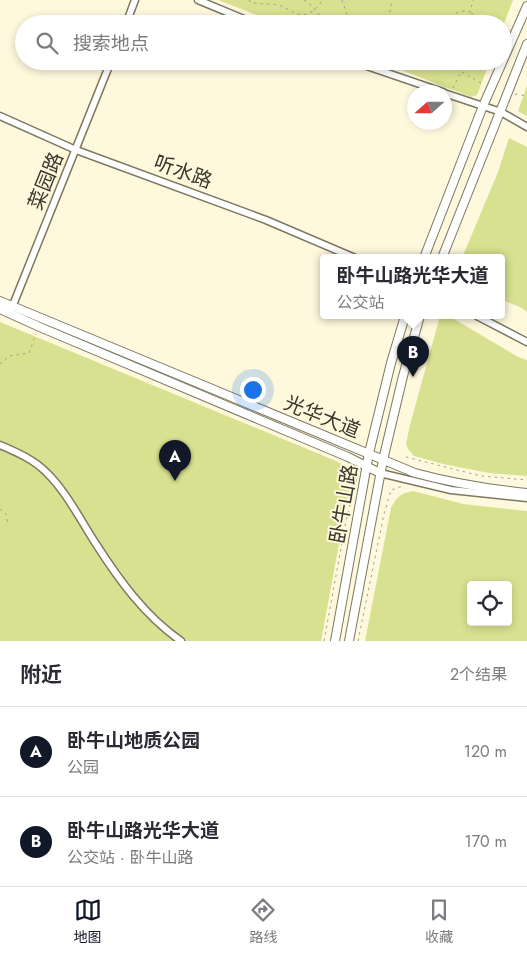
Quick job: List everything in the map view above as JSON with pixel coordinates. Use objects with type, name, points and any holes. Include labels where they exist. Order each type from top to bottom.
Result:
[{"type":"main road","points":[[512,41],[527,6]]},
{"type":"main road","points":[[444,254],[527,44]]},
{"type":"main road","points":[[426,254],[483,106],[500,70]]},
{"type":"main road","name":"光华大道","points":[[0,301],[11,310],[42,328],[348,457],[380,473]]},
{"type":"main road","name":"光华大道","points":[[0,309],[11,310],[415,473],[489,490],[527,493]]},
{"type":"main road","name":"卧牛山路","points":[[335,641],[369,453],[404,319]]},
{"type":"main road","name":"卧牛山路","points":[[349,641],[380,473],[403,376],[419,319]]},
{"type":"street","points":[[129,15],[135,0]]},
{"type":"street","points":[[198,0],[234,15]]},
{"type":"street","name":"菜园路","points":[[11,310],[107,70]]},
{"type":"street","points":[[378,70],[420,85]]},
{"type":"street","points":[[452,96],[501,112],[527,128]]},
{"type":"street","name":"听水路","points":[[0,116],[76,150],[266,220],[346,254]]},
{"type":"street","points":[[483,319],[527,342]]},
{"type":"street","points":[[0,445],[32,460],[47,472],[73,507],[115,572],[150,617],[181,641]]},
{"type":"street","points":[[380,473],[451,490],[527,498]]},
{"type":"path","points":[[248,0],[257,4],[282,6],[299,15],[305,15],[319,6],[322,0]]},
{"type":"path","points":[[304,0],[319,15]]},
{"type":"path","points":[[342,0],[347,15]]},
{"type":"path","points":[[389,15],[392,0]]},
{"type":"path","points":[[470,12],[473,0]]},
{"type":"path","points":[[455,15],[464,10],[476,15]]},
{"type":"path","points":[[452,85],[461,72],[492,88]]},
{"type":"path","points":[[508,92],[527,96]]},
{"type":"path","points":[[0,366],[9,356],[29,352],[36,334]]},
{"type":"path","points":[[406,457],[481,476],[527,480]]},
{"type":"path","points":[[324,641],[346,521],[357,477]]},
{"type":"path","points":[[358,641],[384,514],[391,490],[401,486]]},
{"type":"path","points":[[0,509],[6,514],[8,524]]},
{"type":"green space","points":[[218,0],[513,0],[507,15],[257,15]]},
{"type":"green space","points":[[401,70],[487,70],[477,95],[471,97],[452,90],[452,85],[440,85]]},
{"type":"green space","points":[[527,86],[527,116],[518,111]]},
{"type":"green space","points":[[509,138],[527,147],[527,312],[505,301],[505,254],[464,254],[498,172]]},
{"type":"green space","points":[[439,319],[454,319],[518,357],[527,360],[527,476],[489,473],[414,456],[406,444]]},
{"type":"green space","points":[[0,322],[336,461],[343,466],[348,474],[350,485],[321,641],[0,641]]},
{"type":"green space","points":[[413,491],[463,504],[527,511],[527,641],[365,641],[391,508],[399,496]]},
{"type":"place","name":"卧牛山路光华大道","points":[[413,377]]},
{"type":"place","name":"卧牛山地质公园","points":[[175,481]]}]
